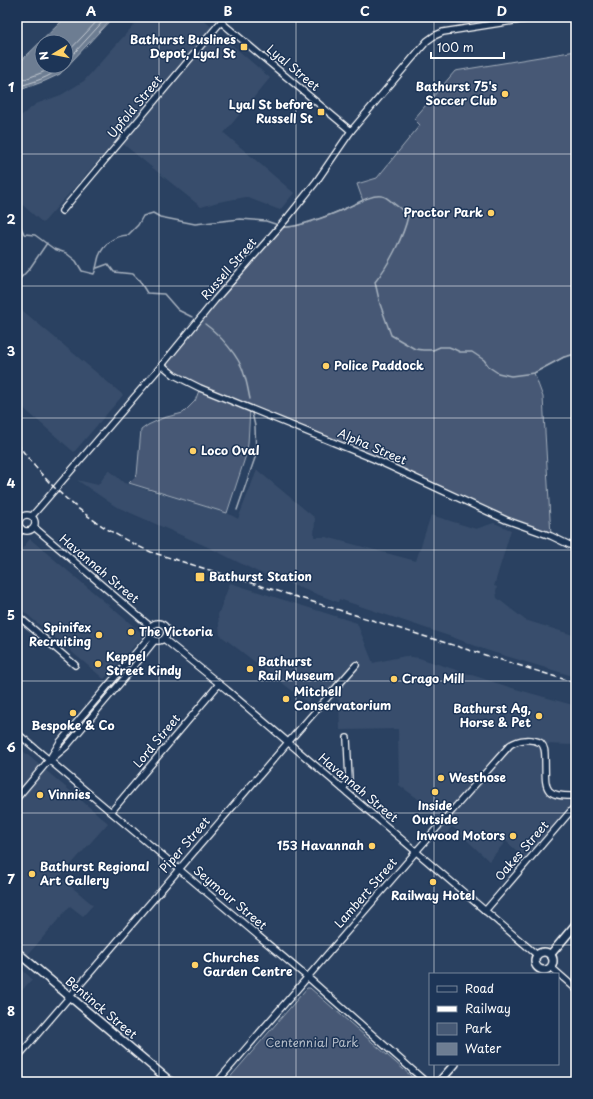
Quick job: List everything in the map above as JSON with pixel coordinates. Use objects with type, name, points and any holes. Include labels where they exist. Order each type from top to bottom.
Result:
[{"type":"main road","points":[[550,955],[576,924]]},
{"type":"main road","name":"Bentinck Street","points":[[17,952],[171,1082]]},
{"type":"main road","points":[[542,953],[550,955],[552,959],[551,967],[543,970],[538,968],[535,963],[537,955],[542,953]]},
{"type":"main road","points":[[534,973],[538,968]]},
{"type":"main road","points":[[439,1082],[454,1065]]},
{"type":"street","name":"Upfold Street","points":[[62,211],[225,17]]},
{"type":"street","name":"Russell Street","points":[[32,516],[162,365],[215,300],[288,217],[316,182],[351,131],[427,41],[438,34],[539,17]]},
{"type":"street","name":"Lyal Street","points":[[221,22],[351,131]]},
{"type":"street","name":"Alpha Street","points":[[162,365],[174,375],[189,383],[374,459],[506,520],[551,536],[576,548]]},
{"type":"street","points":[[19,515],[32,516],[35,520],[34,527],[28,530],[22,529],[19,523],[19,515]]},
{"type":"street","name":"Havannah Street","points":[[34,527],[151,627]]},
{"type":"street","points":[[17,535],[22,529]]},
{"type":"street","points":[[17,615],[75,665]]},
{"type":"street","points":[[158,623],[163,624],[167,632],[164,639],[161,641],[155,640],[150,636],[149,630],[151,627],[158,623]]},
{"type":"street","points":[[17,798],[49,760],[60,742],[150,636]]},
{"type":"street","name":"Havannah Street","points":[[164,639],[288,742],[537,955]]},
{"type":"street","points":[[49,760],[66,747],[155,640]]},
{"type":"street","name":"Piper Street","points":[[17,1058],[356,665]]},
{"type":"street","points":[[122,670],[127,675]]},
{"type":"street","name":"Lord Street","points":[[111,812],[219,684]]},
{"type":"street","points":[[80,720],[85,724]]},
{"type":"street","name":"Seymour Street","points":[[17,733],[308,978],[426,1082]]},
{"type":"street","points":[[343,790],[349,780],[347,738]]},
{"type":"street","name":"Lambert Street","points":[[217,1082],[510,745],[516,741],[529,740],[537,741],[542,744],[545,749],[546,783],[548,789],[556,795],[576,796]]},
{"type":"street","name":"Oakes Street","points":[[485,911],[576,805]]},
{"type":"street","points":[[551,967],[558,973]]},
{"type":"street","points":[[559,974],[576,989]]},
{"type":"shaded area","points":[[141,17],[200,17],[270,78],[224,133],[294,193],[280,210],[246,197],[201,207],[117,139],[43,223],[17,200],[17,119],[36,104],[61,95],[84,81]]},
{"type":"shaded area","points":[[17,306],[123,395],[74,452],[21,406],[17,392]]},
{"type":"shaded area","points":[[109,470],[124,483],[227,513],[238,519],[257,470],[315,518],[314,537],[326,537],[416,561],[431,515],[476,529],[494,523],[511,530],[494,586],[497,587],[497,598],[525,620],[576,636],[576,677],[486,650],[339,599],[338,602],[258,572],[208,547],[115,506],[77,480],[98,485]]},
{"type":"shaded area","points":[[30,539],[144,635],[104,679],[17,606],[17,555]]},
{"type":"shaded area","points":[[230,583],[357,623],[373,663],[405,656],[419,658],[512,688],[576,706],[576,745],[543,744],[545,778],[550,792],[576,796],[576,805],[528,861],[506,841],[489,861],[452,826],[444,837],[428,806],[399,785],[398,729],[340,730],[339,700],[322,686],[307,702],[220,635],[218,615]]},
{"type":"shaded area","points":[[17,746],[108,823],[60,877],[93,905],[83,916],[70,906],[18,966],[32,979],[17,996]]},
{"type":"green space","points":[[576,51],[576,354],[564,357],[534,373],[543,397],[551,536],[506,520],[421,480],[250,408],[248,444],[245,458],[227,513],[129,483],[137,475],[141,430],[163,418],[183,413],[195,401],[200,388],[162,365],[281,227],[289,227],[310,222],[363,201],[357,184],[377,178],[420,125],[414,119],[455,71]]},
{"type":"green space","name":"Centennial Park","points":[[307,988],[310,988],[418,1082],[226,1082]]},
{"type":"water","points":[[66,17],[113,17],[74,59],[74,34],[49,34]]},
{"type":"water","points":[[34,48],[34,74],[60,74],[17,91],[17,62],[21,61]]},
{"type":"waterway","points":[[281,227],[303,224],[330,215],[368,198],[382,196],[388,199],[408,216],[395,250],[375,282],[380,304],[391,335],[415,349],[433,350],[440,347],[449,347],[460,352],[472,352],[484,360],[489,367],[498,373],[511,376],[534,373],[564,357],[576,354]]},
{"type":"waterway","points":[[17,223],[19,223],[24,234],[35,235],[54,249],[66,253],[76,261],[82,271],[94,274],[101,251],[107,243],[114,238],[128,235],[138,225],[143,216],[153,213],[160,217],[195,224],[240,219],[266,221],[278,225]]},
{"type":"waterway","points":[[17,282],[30,268],[47,243]]},
{"type":"waterway","points":[[97,268],[108,264],[114,272],[133,274],[139,280],[147,293],[164,294],[178,310],[192,317]]},
{"type":"waterway","points":[[205,324],[234,353],[242,367],[250,399]]},
{"type":"waterway","points":[[237,510],[256,455],[255,426],[252,413]]},
{"type":"railway","points":[[17,443],[30,461],[60,493],[76,507],[112,532],[151,552],[576,683]]},
{"type":"place","name":"Bathurst Buslines Depot, Lyal St","points":[[244,47]]},
{"type":"place","name":"Bathurst 75's Soccer Club","points":[[505,94]]},
{"type":"place","name":"Lyal St before Russell St","points":[[321,112]]},
{"type":"place","name":"Proctor Park","points":[[491,213]]},
{"type":"place","name":"Police Paddock","points":[[326,366]]},
{"type":"place","name":"Loco Oval","points":[[193,451]]},
{"type":"place","name":"Bathurst Station","points":[[200,577]]},
{"type":"place","name":"The Victoria","points":[[131,632]]},
{"type":"place","name":"Spinifex Recruiting","points":[[99,635]]},
{"type":"place","name":"Keppel Street Kindy","points":[[98,664]]},
{"type":"place","name":"Bathurst Rail Museum","points":[[250,669]]},
{"type":"place","name":"Crago Mill","points":[[394,679]]},
{"type":"place","name":"Mitchell Conservatorium","points":[[286,699]]},
{"type":"place","name":"Bespoke & Co","points":[[73,713]]},
{"type":"place","name":"Bathurst Ag, Horse & Pet","points":[[539,716]]},
{"type":"place","name":"Westhose","points":[[441,778]]},
{"type":"place","name":"Inside Outside","points":[[435,792]]},
{"type":"place","name":"Vinnies","points":[[40,795]]},
{"type":"place","name":"Inwood Motors","points":[[513,836]]},
{"type":"place","name":"153 Havannah","points":[[372,846]]},
{"type":"place","name":"Bathurst Regional Art Gallery","points":[[32,874]]},
{"type":"place","name":"Railway Hotel","points":[[433,882]]},
{"type":"place","name":"Churches Garden Centre","points":[[195,965]]}]
